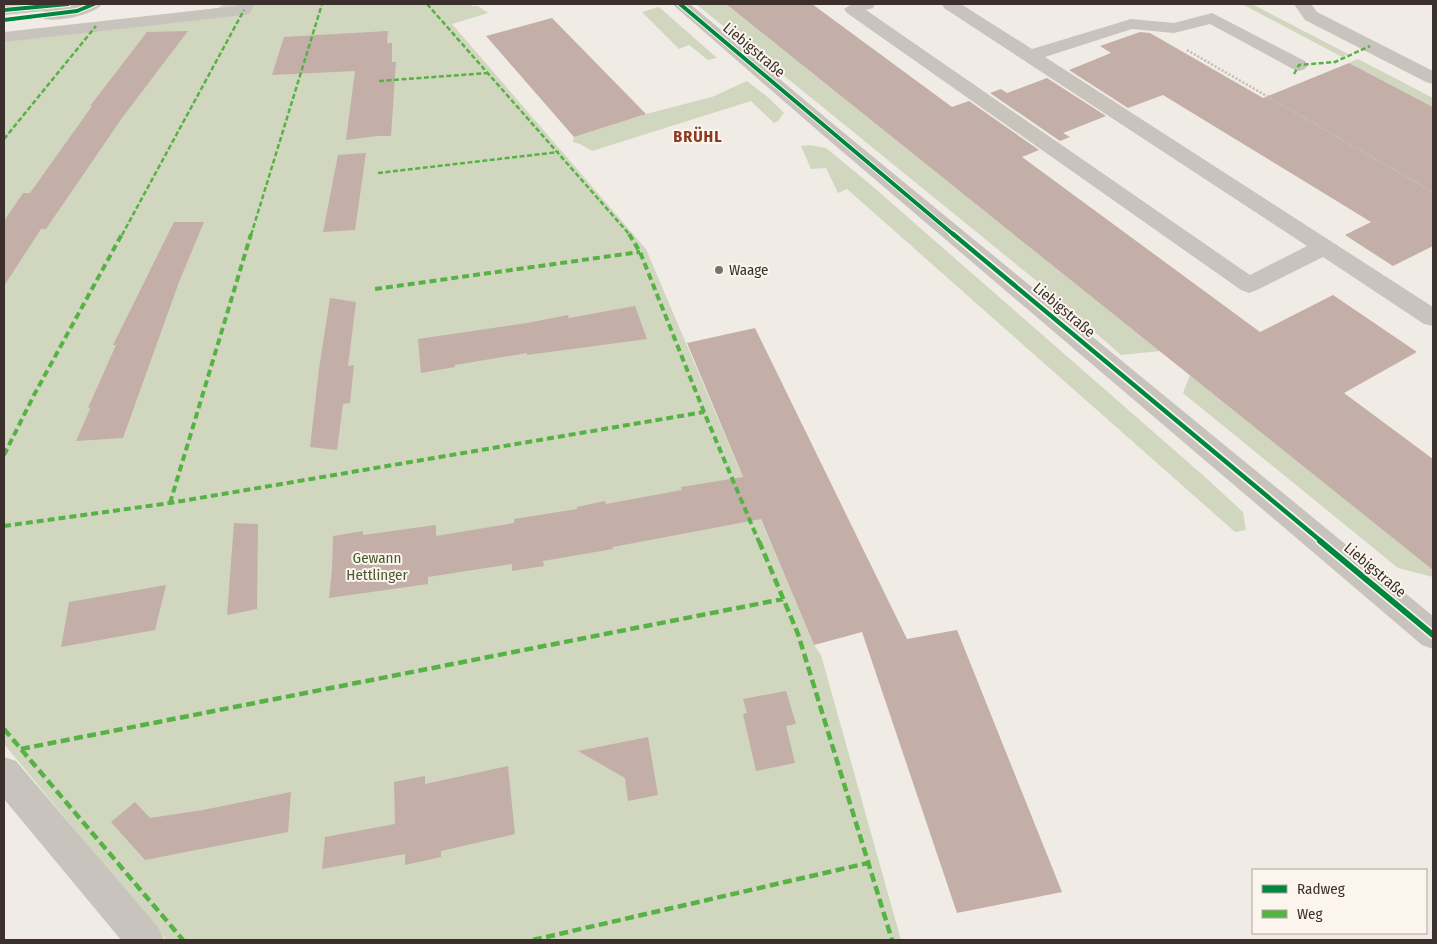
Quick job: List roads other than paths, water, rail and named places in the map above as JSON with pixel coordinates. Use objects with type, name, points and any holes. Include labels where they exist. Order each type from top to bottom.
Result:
[{"type":"street","points":[[14,8],[70,4]]},
{"type":"street","points":[[4,20],[77,11],[94,4]]},
{"type":"street","points":[[4,37],[244,10],[246,4]]},
{"type":"street","name":"Liebigstraße","points":[[680,4],[824,127],[1433,635]]},
{"type":"street","points":[[867,4],[852,8],[1249,285],[1324,247]]},
{"type":"street","points":[[950,4],[1433,318]]},
{"type":"street","points":[[1302,4],[1311,16],[1433,78]]},
{"type":"street","points":[[1030,56],[1131,24],[1174,28],[1212,18],[1299,65]]},
{"type":"street","points":[[4,773],[145,940]]},
{"type":"place","name":"Waage","points":[[719,270]]},
{"type":"district","name":"BRÜHL","points":[[698,136]]},
{"type":"park label","name":"Gewann Hettlinger","points":[[377,566]]}]
